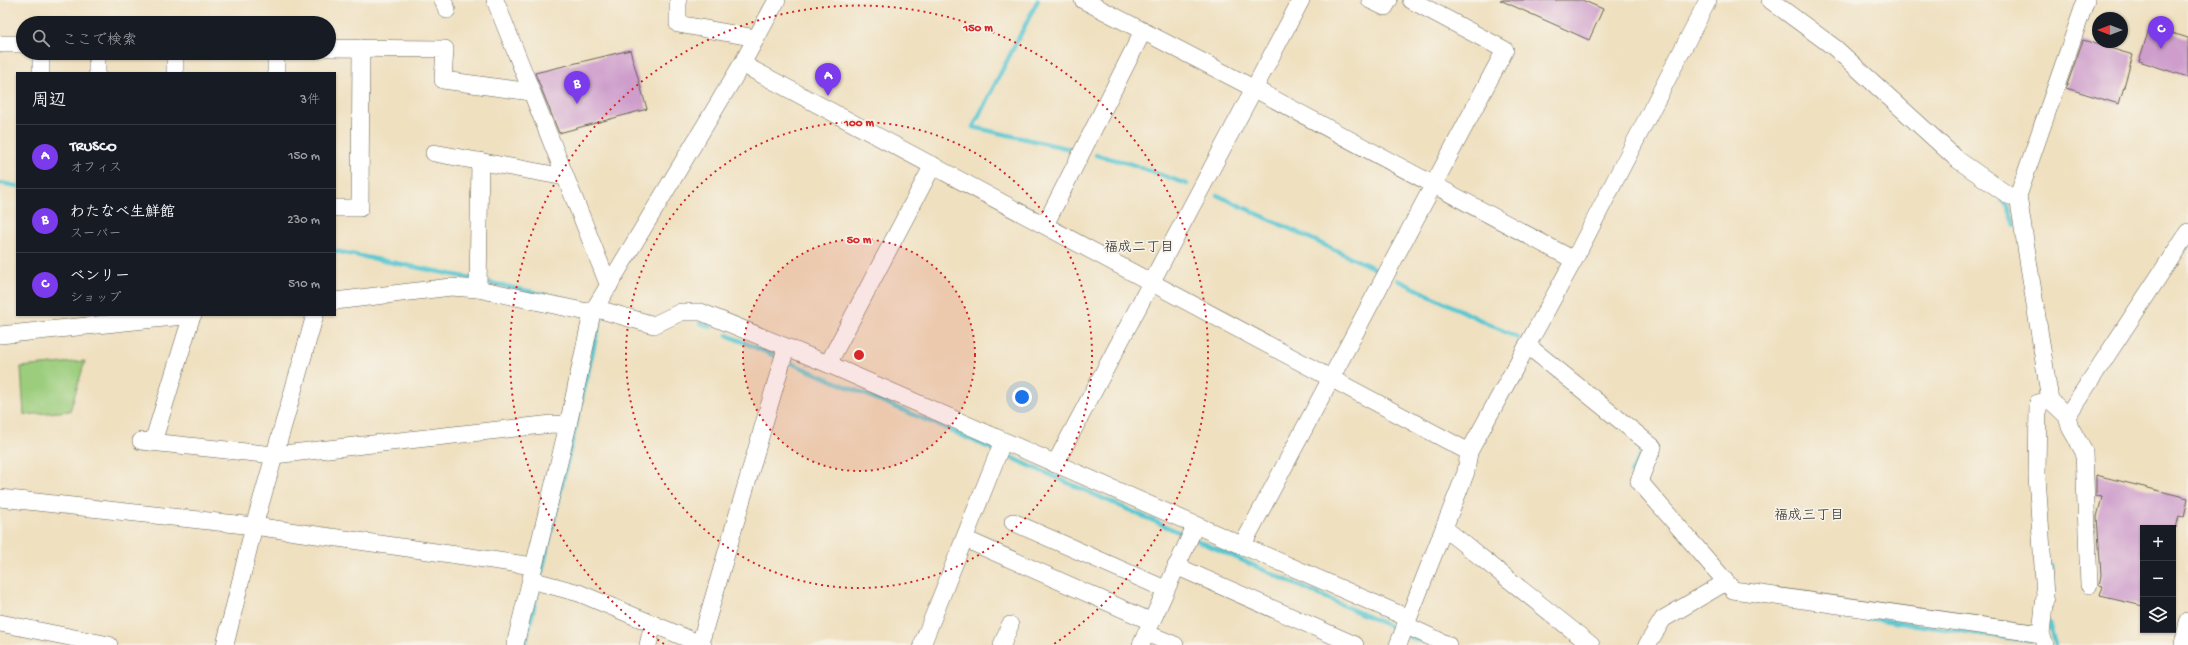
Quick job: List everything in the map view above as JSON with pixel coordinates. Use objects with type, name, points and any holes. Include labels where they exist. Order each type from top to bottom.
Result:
[{"type":"street","points":[[495,0],[609,286]]},
{"type":"street","points":[[678,0],[678,24],[756,38]]},
{"type":"street","points":[[515,645],[536,578],[593,310],[609,286],[742,64],[777,0]]},
{"type":"street","points":[[1083,0],[1253,88],[1574,260]]},
{"type":"street","points":[[1055,464],[1301,0]]},
{"type":"street","points":[[1370,0],[1385,7],[1389,0]]},
{"type":"street","points":[[1242,546],[1435,186],[1505,50],[1412,0]]},
{"type":"street","points":[[1398,645],[1466,472],[1469,452],[1574,260],[1708,0]]},
{"type":"street","points":[[1770,0],[1835,48],[1958,160],[2008,195],[2013,198],[2018,196]]},
{"type":"street","points":[[1527,345],[1653,448],[1639,481],[1733,590],[2044,640],[2045,596],[2036,476],[2045,400],[2018,196],[2086,0]]},
{"type":"street","points":[[1045,225],[1143,31]]},
{"type":"street","points":[[0,44],[16,44]]},
{"type":"street","points":[[336,48],[445,49],[443,80],[531,92]]},
{"type":"street","points":[[336,208],[360,208],[361,48]]},
{"type":"street","points":[[41,60],[41,72]]},
{"type":"street","points":[[97,60],[97,72]]},
{"type":"street","points":[[175,60],[175,72]]},
{"type":"street","points":[[276,60],[276,72]]},
{"type":"street","points":[[742,64],[1469,452]]},
{"type":"street","points":[[434,153],[565,177]]},
{"type":"street","points":[[479,283],[480,161]]},
{"type":"street","points":[[828,364],[933,165]]},
{"type":"street","points":[[2089,584],[2084,452],[2070,427],[2068,416],[2188,232]]},
{"type":"street","points":[[336,300],[479,283],[654,325],[681,312],[701,312],[784,355],[828,364],[1000,449],[1055,464],[1191,534],[1242,546],[1406,622],[1448,645]]},
{"type":"street","points":[[0,335],[81,321],[170,316]]},
{"type":"street","points":[[193,316],[147,441],[274,455],[552,424],[568,425]]},
{"type":"street","points":[[224,645],[254,526],[315,316]]},
{"type":"street","points":[[0,498],[254,526],[536,578],[579,593],[701,644],[784,355]]},
{"type":"street","points":[[2045,400],[2068,416]]},
{"type":"street","points":[[922,645],[1000,449]]},
{"type":"street","points":[[1013,522],[1165,589]]},
{"type":"street","points":[[1444,528],[1591,645]]},
{"type":"street","points":[[1146,633],[1191,534]]},
{"type":"street","points":[[965,539],[1146,633],[1175,645]]},
{"type":"street","points":[[1176,566],[1355,645]]},
{"type":"street","points":[[1647,645],[1663,619],[1726,582]]},
{"type":"street","points":[[2183,645],[2188,622]]},
{"type":"street","points":[[0,624],[109,645]]},
{"type":"street","points":[[648,645],[653,624]]},
{"type":"street","points":[[1002,645],[1010,625]]},
{"type":"green space","points":[[85,361],[70,411],[24,415],[21,367]]},
{"type":"building","points":[[1500,0],[1582,0],[1603,9],[1589,40]]},
{"type":"building","points":[[2150,26],[2188,38],[2188,77],[2139,61]]},
{"type":"building","points":[[2083,40],[2092,43],[2092,48],[2110,48],[2133,55],[2119,104],[2066,88]]},
{"type":"building","points":[[630,50],[647,109],[559,133],[535,73]]},
{"type":"building","points":[[2096,475],[2188,498],[2184,517],[2179,516],[2176,528],[2176,525],[2140,525],[2140,605],[2100,596],[2103,586],[2099,585],[2101,575],[2097,517],[2102,497],[2096,496]]},
{"type":"waterway","points":[[1038,0],[973,127],[1070,149]]},
{"type":"waterway","points":[[1096,155],[1128,163],[1187,184]]},
{"type":"waterway","points":[[0,183],[16,186]]},
{"type":"waterway","points":[[1217,195],[1376,269]]},
{"type":"waterway","points":[[2002,200],[2007,204],[2015,225]]},
{"type":"waterway","points":[[336,251],[475,279]]},
{"type":"waterway","points":[[1398,280],[1518,338]]},
{"type":"waterway","points":[[482,281],[564,299]]},
{"type":"waterway","points":[[525,645],[600,320]]},
{"type":"waterway","points":[[700,323],[711,327]]},
{"type":"waterway","points":[[727,335],[779,358]]},
{"type":"waterway","points":[[786,361],[945,428],[1396,629]]},
{"type":"waterway","points":[[1635,479],[1631,472],[1641,455]]},
{"type":"waterway","points":[[2051,566],[2052,588]]},
{"type":"waterway","points":[[1867,618],[2032,641]]},
{"type":"waterway","points":[[2049,623],[2055,645]]},
{"type":"waterway","points":[[1409,637],[1421,641]]},
{"type":"place","name":"ベンリー","points":[[2161,49]]},
{"type":"place","name":"TRUSCO","points":[[828,96]]},
{"type":"place","name":"わたなべ生鮮館","points":[[577,104]]},
{"type":"district","name":"福成二丁目","points":[[1139,246]]},
{"type":"district","name":"福成三丁目","points":[[1809,514]]}]
